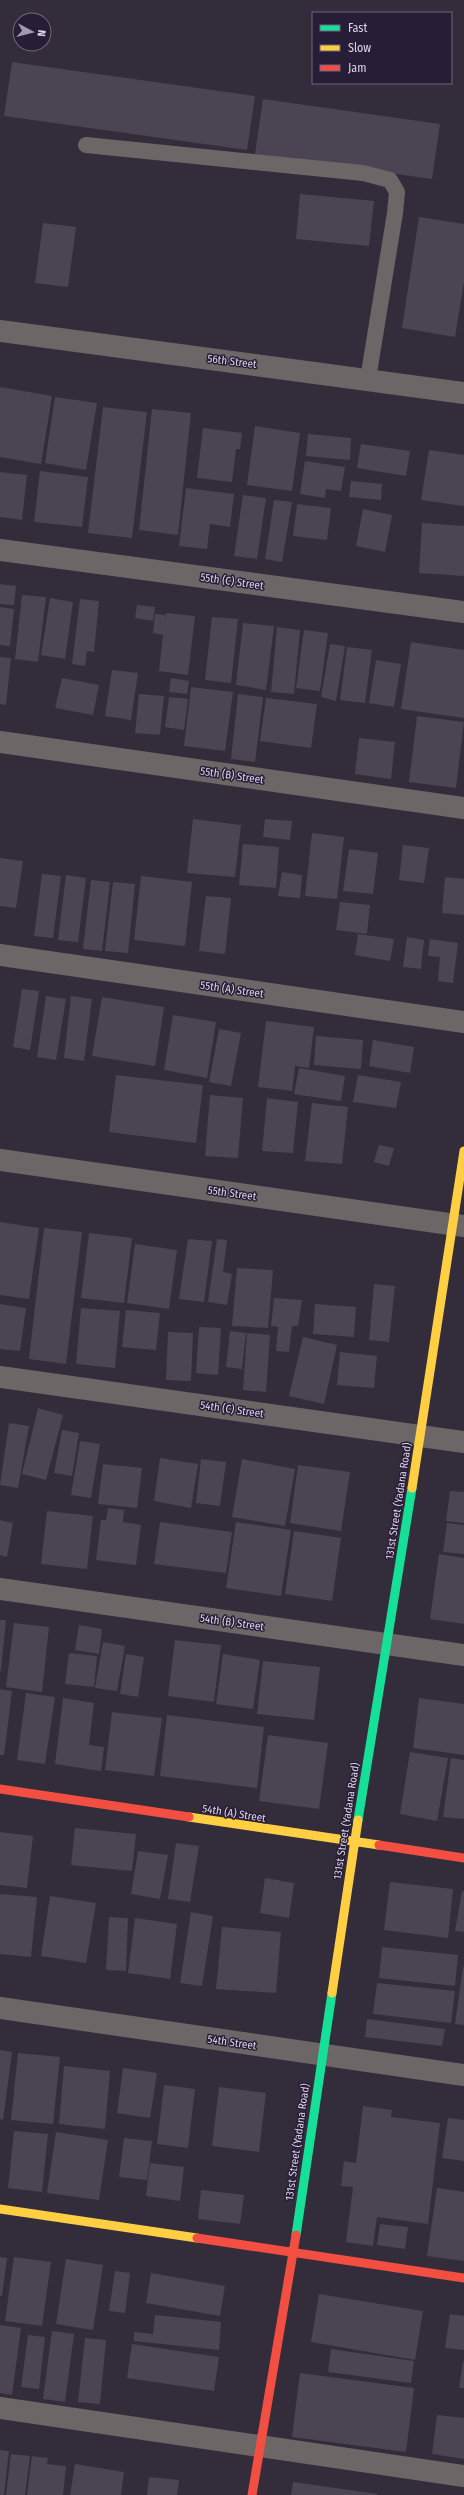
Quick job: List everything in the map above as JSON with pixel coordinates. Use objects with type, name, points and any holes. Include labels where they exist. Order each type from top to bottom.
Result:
[{"type":"street","name":"56th Street","points":[[0,331],[464,393]]},
{"type":"street","name":"55th (C) Street","points":[[0,550],[464,612]]},
{"type":"street","name":"55th (B) Street","points":[[0,742],[464,808]]},
{"type":"street","name":"55th (A) Street","points":[[0,955],[464,1022]]},
{"type":"street","name":"131st Street (Yadana Road)","points":[[252,2495],[294,2252],[354,1843],[388,1644],[420,1436],[458,1225],[464,1151]]},
{"type":"street","name":"55th Street","points":[[0,1160],[458,1225]]},
{"type":"street","name":"54th (C) Street","points":[[0,1377],[464,1442]]},
{"type":"street","name":"54th (B) Street","points":[[0,1589],[464,1655]]},
{"type":"street","name":"54th (A) Street","points":[[0,1789],[354,1843],[464,1858]]},
{"type":"street","name":"54th Street","points":[[0,2008],[464,2075]]},
{"type":"street","points":[[0,2209],[464,2278]]},
{"type":"street","points":[[0,2408],[464,2476]]},
{"type":"lane","points":[[86,145],[363,173],[390,180],[397,192],[395,214],[368,379]]},
{"type":"building","points":[[12,62],[255,96],[247,150],[4,116]]},
{"type":"building","points":[[263,99],[440,124],[432,179],[255,154]]},
{"type":"building","points":[[300,194],[374,201],[369,246],[296,239]]},
{"type":"building","points":[[419,217],[464,224],[464,282],[455,337],[402,328]]},
{"type":"building","points":[[43,223],[76,227],[68,287],[35,283]]},
{"type":"building","points":[[0,387],[52,396],[41,464],[0,457]]},
{"type":"building","points":[[55,397],[97,403],[86,470],[45,463]]},
{"type":"building","points":[[103,407],[147,412],[132,538],[88,533]]},
{"type":"building","points":[[152,409],[191,413],[178,535],[139,530]]},
{"type":"building","points":[[255,426],[300,433],[292,491],[247,485]]},
{"type":"building","points":[[203,428],[242,433],[240,449],[236,449],[232,482],[197,478]]},
{"type":"building","points":[[308,434],[351,438],[350,460],[306,456]]},
{"type":"building","points":[[361,444],[410,451],[406,476],[357,468]]},
{"type":"building","points":[[429,450],[464,455],[464,506],[421,500]]},
{"type":"building","points":[[305,461],[345,467],[341,491],[326,489],[325,498],[300,494]]},
{"type":"building","points":[[40,471],[88,477],[82,527],[34,522]]},
{"type":"building","points":[[0,472],[27,475],[22,520],[0,517]]},
{"type":"building","points":[[351,481],[382,484],[381,500],[349,497]]},
{"type":"building","points":[[186,488],[234,494],[230,527],[210,524],[207,549],[179,546]]},
{"type":"building","points":[[243,495],[266,498],[257,559],[234,556]]},
{"type":"building","points":[[274,500],[292,502],[282,562],[265,559]]},
{"type":"building","points":[[297,504],[331,508],[327,540],[293,536]]},
{"type":"building","points":[[363,509],[392,515],[385,552],[356,546]]},
{"type":"building","points":[[422,523],[464,526],[464,576],[419,573]]},
{"type":"building","points":[[0,584],[16,586],[14,605],[0,604]]},
{"type":"building","points":[[22,595],[46,597],[38,662],[15,659]]},
{"type":"building","points":[[50,598],[73,602],[65,659],[41,655]]},
{"type":"building","points":[[80,599],[99,601],[94,652],[87,651],[85,666],[72,664]]},
{"type":"building","points":[[137,605],[155,607],[153,621],[135,618]]},
{"type":"building","points":[[0,607],[14,609],[10,646],[0,645]]},
{"type":"building","points":[[166,613],[195,616],[188,675],[159,671],[163,635],[153,633],[155,614],[165,615],[165,620]]},
{"type":"building","points":[[212,617],[238,619],[231,683],[205,680]]},
{"type":"building","points":[[243,623],[274,626],[266,690],[236,685]]},
{"type":"building","points":[[277,627],[300,630],[294,694],[271,692]]},
{"type":"building","points":[[304,630],[328,633],[320,691],[296,688]]},
{"type":"building","points":[[411,642],[464,650],[464,718],[401,709]]},
{"type":"building","points":[[330,644],[345,646],[336,701],[321,697]]},
{"type":"building","points":[[347,647],[372,650],[365,703],[340,700]]},
{"type":"building","points":[[0,657],[11,658],[6,705],[0,704]]},
{"type":"building","points":[[376,660],[401,664],[394,707],[369,703]]},
{"type":"building","points":[[112,670],[138,673],[131,720],[105,716]]},
{"type":"building","points":[[62,678],[99,685],[93,715],[55,708]]},
{"type":"building","points":[[171,678],[189,681],[187,694],[169,692]]},
{"type":"building","points":[[191,687],[233,692],[225,751],[184,746]]},
{"type":"building","points":[[139,694],[164,696],[160,735],[135,733]]},
{"type":"building","points":[[238,694],[263,697],[255,762],[231,759]]},
{"type":"building","points":[[169,697],[188,699],[184,730],[165,727]]},
{"type":"building","points":[[266,698],[317,704],[311,748],[260,741]]},
{"type":"building","points":[[417,716],[464,722],[456,788],[409,782]]},
{"type":"building","points":[[359,738],[395,742],[391,779],[355,774]]},
{"type":"building","points":[[193,819],[241,825],[235,877],[187,873]]},
{"type":"building","points":[[265,819],[292,821],[290,840],[263,837]]},
{"type":"building","points":[[312,833],[344,837],[337,899],[305,896]]},
{"type":"building","points":[[243,844],[279,847],[276,888],[239,885]]},
{"type":"building","points":[[403,845],[429,848],[424,883],[399,880]]},
{"type":"building","points":[[349,849],[378,853],[373,894],[343,891]]},
{"type":"building","points":[[0,858],[23,861],[16,908],[0,906]]},
{"type":"building","points":[[282,872],[302,875],[300,898],[278,896]]},
{"type":"building","points":[[42,874],[61,876],[53,938],[34,936]]},
{"type":"building","points":[[66,875],[86,878],[78,942],[58,940]]},
{"type":"building","points":[[141,876],[192,882],[185,946],[134,940]]},
{"type":"building","points":[[445,877],[464,879],[464,915],[442,913]]},
{"type":"building","points":[[91,880],[110,882],[102,951],[83,949]]},
{"type":"building","points":[[113,882],[135,884],[128,953],[105,951]]},
{"type":"building","points":[[206,896],[231,898],[225,954],[199,951]]},
{"type":"building","points":[[340,902],[370,905],[367,934],[336,930]]},
{"type":"building","points":[[358,934],[394,939],[390,961],[355,955]]},
{"type":"building","points":[[407,937],[424,940],[421,969],[403,967]]},
{"type":"building","points":[[430,939],[458,943],[453,983],[438,981],[440,957],[428,956]]},
{"type":"building","points":[[22,989],[39,991],[30,1050],[13,1047]]},
{"type":"building","points":[[46,996],[66,999],[56,1060],[37,1057]]},
{"type":"building","points":[[71,996],[92,999],[84,1061],[64,1058]]},
{"type":"building","points":[[102,997],[164,1007],[155,1066],[92,1056]]},
{"type":"building","points":[[173,1015],[216,1022],[207,1078],[164,1070]]},
{"type":"building","points":[[266,1021],[314,1027],[309,1068],[295,1066],[292,1091],[258,1087]]},
{"type":"building","points":[[219,1029],[241,1033],[231,1086],[209,1082]]},
{"type":"building","points":[[316,1036],[363,1040],[361,1069],[314,1065]]},
{"type":"building","points":[[373,1040],[414,1047],[410,1073],[369,1066]]},
{"type":"building","points":[[299,1068],[345,1076],[341,1101],[294,1094]]},
{"type":"building","points":[[116,1075],[203,1085],[196,1143],[109,1132]]},
{"type":"building","points":[[358,1075],[401,1082],[396,1108],[353,1102]]},
{"type":"building","points":[[210,1095],[243,1098],[238,1158],[205,1156]]},
{"type":"building","points":[[267,1098],[298,1102],[293,1153],[262,1151]]},
{"type":"building","points":[[312,1103],[348,1107],[342,1164],[305,1161]]},
{"type":"building","points":[[379,1145],[394,1148],[389,1166],[374,1162]]},
{"type":"building","points":[[0,1222],[39,1228],[29,1299],[0,1295]]},
{"type":"building","points":[[44,1228],[82,1232],[66,1364],[29,1359]]},
{"type":"building","points":[[89,1233],[132,1238],[124,1303],[81,1298]]},
{"type":"building","points":[[188,1239],[212,1241],[204,1302],[179,1299]]},
{"type":"building","points":[[217,1239],[227,1240],[223,1272],[232,1274],[227,1305],[208,1302]]},
{"type":"building","points":[[135,1244],[177,1250],[169,1309],[127,1303]]},
{"type":"building","points":[[237,1268],[273,1270],[268,1328],[232,1326]]},
{"type":"building","points":[[374,1284],[395,1286],[389,1342],[369,1340]]},
{"type":"building","points":[[274,1298],[302,1300],[298,1326],[292,1326],[289,1352],[276,1351],[278,1327],[271,1326]]},
{"type":"building","points":[[0,1304],[26,1308],[20,1351],[0,1349]]},
{"type":"building","points":[[315,1304],[356,1307],[354,1337],[313,1334]]},
{"type":"building","points":[[81,1308],[120,1311],[115,1368],[76,1364]]},
{"type":"building","points":[[126,1310],[160,1313],[156,1350],[122,1347]]},
{"type":"building","points":[[199,1327],[221,1328],[218,1375],[196,1373]]},
{"type":"building","points":[[230,1331],[246,1333],[242,1369],[226,1367]]},
{"type":"building","points":[[168,1332],[193,1333],[191,1381],[166,1380]]},
{"type":"building","points":[[247,1333],[270,1335],[266,1392],[243,1390]]},
{"type":"building","points":[[303,1337],[337,1345],[324,1404],[289,1396]]},
{"type":"building","points":[[340,1352],[377,1356],[374,1388],[337,1385]]},
{"type":"building","points":[[38,1408],[63,1415],[46,1480],[22,1474]]},
{"type":"building","points":[[9,1423],[29,1426],[18,1488],[0,1485]]},
{"type":"building","points":[[62,1430],[79,1433],[72,1476],[54,1473]]},
{"type":"building","points":[[80,1441],[100,1444],[91,1498],[71,1495]]},
{"type":"building","points":[[160,1458],[198,1464],[191,1508],[154,1501]]},
{"type":"building","points":[[201,1459],[226,1462],[220,1506],[196,1503]]},
{"type":"building","points":[[242,1459],[295,1469],[285,1526],[232,1517]]},
{"type":"building","points":[[103,1464],[142,1468],[137,1508],[98,1504]]},
{"type":"building","points":[[298,1465],[350,1472],[341,1531],[290,1523]]},
{"type":"building","points":[[450,1491],[464,1492],[464,1523],[446,1521]]},
{"type":"building","points":[[108,1508],[124,1510],[123,1522],[141,1525],[136,1565],[96,1560],[101,1520],[106,1520]]},
{"type":"building","points":[[47,1511],[93,1516],[87,1569],[41,1564]]},
{"type":"building","points":[[0,1520],[13,1523],[7,1557],[0,1555]]},
{"type":"building","points":[[160,1522],[232,1532],[226,1573],[154,1564]]},
{"type":"building","points":[[236,1522],[291,1530],[281,1596],[226,1588]]},
{"type":"building","points":[[447,1523],[464,1525],[464,1554],[443,1552]]},
{"type":"building","points":[[294,1531],[341,1538],[332,1601],[285,1594]]},
{"type":"building","points":[[439,1554],[464,1558],[464,1624],[430,1619]]},
{"type":"building","points":[[0,1620],[6,1620],[1,1671],[0,1671]]},
{"type":"building","points":[[14,1623],[49,1627],[42,1692],[6,1687]]},
{"type":"building","points":[[79,1625],[102,1629],[99,1654],[75,1650]]},
{"type":"building","points":[[175,1640],[221,1645],[214,1702],[168,1696]]},
{"type":"building","points":[[103,1642],[125,1646],[117,1691],[95,1688]]},
{"type":"building","points":[[69,1653],[97,1656],[94,1687],[65,1684]]},
{"type":"building","points":[[126,1654],[144,1657],[138,1697],[120,1694]]},
{"type":"building","points":[[223,1654],[260,1660],[253,1709],[216,1704]]},
{"type":"building","points":[[263,1661],[320,1667],[314,1720],[257,1714]]},
{"type":"building","points":[[0,1689],[12,1691],[4,1755],[0,1755]]},
{"type":"building","points":[[26,1693],[55,1697],[45,1764],[17,1760]]},
{"type":"building","points":[[63,1698],[94,1703],[89,1745],[104,1747],[101,1771],[55,1764]]},
{"type":"building","points":[[419,1698],[464,1704],[464,1755],[413,1748]]},
{"type":"building","points":[[112,1712],[162,1718],[154,1776],[105,1770]]},
{"type":"building","points":[[167,1715],[264,1727],[257,1788],[160,1776]]},
{"type":"building","points":[[268,1735],[328,1743],[319,1809],[259,1801]]},
{"type":"building","points":[[410,1752],[448,1758],[437,1821],[400,1814]]},
{"type":"building","points":[[451,1758],[464,1760],[464,1819],[443,1817]]},
{"type":"building","points":[[75,1828],[136,1834],[132,1871],[71,1865]]},
{"type":"building","points":[[0,1832],[33,1836],[27,1888],[0,1885]]},
{"type":"building","points":[[176,1843],[199,1846],[190,1902],[168,1899]]},
{"type":"building","points":[[138,1851],[168,1855],[160,1899],[131,1894]]},
{"type":"building","points":[[265,1878],[294,1883],[289,1918],[260,1913]]},
{"type":"building","points":[[390,1882],[453,1889],[448,1938],[384,1930]]},
{"type":"building","points":[[462,1891],[464,1891],[464,1932],[455,1931]]},
{"type":"building","points":[[0,1894],[37,1897],[31,1957],[0,1954]]},
{"type":"building","points":[[50,1896],[96,1903],[86,1963],[41,1956]]},
{"type":"building","points":[[191,1912],[213,1916],[202,1986],[180,1983]]},
{"type":"building","points":[[109,1917],[128,1918],[126,1971],[106,1970]]},
{"type":"building","points":[[135,1918],[177,1924],[170,1979],[128,1973]]},
{"type":"building","points":[[222,1927],[281,1932],[276,1993],[216,1989]]},
{"type":"building","points":[[382,1947],[458,1955],[455,1986],[379,1978]]},
{"type":"building","points":[[464,1967],[464,2025],[455,2024]]},
{"type":"building","points":[[377,1983],[455,1991],[451,2023],[373,2014]]},
{"type":"building","points":[[367,2019],[445,2029],[442,2046],[365,2037]]},
{"type":"building","points":[[0,2050],[12,2052],[3,2120],[0,2119]]},
{"type":"building","points":[[18,2053],[60,2057],[53,2124],[11,2120]]},
{"type":"building","points":[[64,2066],[110,2071],[105,2129],[59,2124]]},
{"type":"building","points":[[123,2068],[157,2073],[150,2118],[117,2113]]},
{"type":"building","points":[[164,2085],[195,2089],[188,2148],[157,2144]]},
{"type":"building","points":[[219,2087],[266,2093],[259,2152],[212,2146]]},
{"type":"building","points":[[363,2106],[392,2110],[391,2117],[440,2123],[428,2224],[377,2217],[373,2246],[346,2242],[353,2187],[341,2186],[344,2161],[356,2163]]},
{"type":"building","points":[[448,2118],[464,2120],[464,2161],[442,2158]]},
{"type":"building","points":[[14,2131],[48,2134],[42,2192],[8,2188]]},
{"type":"building","points":[[56,2132],[108,2140],[99,2200],[47,2193]]},
{"type":"building","points":[[124,2138],[152,2141],[147,2180],[119,2177]]},
{"type":"building","points":[[150,2163],[184,2167],[180,2201],[146,2196]]},
{"type":"building","points":[[437,2188],[464,2192],[464,2261],[427,2256]]},
{"type":"building","points":[[201,2190],[244,2195],[240,2224],[198,2219]]},
{"type":"building","points":[[380,2224],[408,2227],[405,2249],[377,2245]]},
{"type":"building","points":[[0,2257],[7,2258],[2,2296],[0,2296]]},
{"type":"building","points":[[14,2257],[51,2262],[42,2326],[5,2321]]},
{"type":"building","points":[[66,2259],[103,2265],[93,2330],[56,2324]]},
{"type":"building","points":[[115,2271],[130,2273],[125,2313],[109,2311]]},
{"type":"building","points":[[151,2273],[225,2286],[220,2316],[146,2303]]},
{"type":"building","points":[[319,2294],[423,2311],[415,2360],[311,2342]]},
{"type":"building","points":[[450,2314],[464,2316],[464,2350],[445,2348]]},
{"type":"building","points":[[155,2315],[221,2322],[219,2350],[134,2341],[134,2332],[153,2334]]},
{"type":"building","points":[[0,2325],[21,2328],[12,2395],[0,2393]]},
{"type":"building","points":[[52,2331],[74,2334],[65,2402],[43,2399]]},
{"type":"building","points":[[28,2335],[45,2337],[39,2389],[21,2387]]},
{"type":"building","points":[[85,2338],[106,2340],[100,2404],[78,2402]]},
{"type":"building","points":[[132,2344],[219,2357],[214,2391],[127,2378]]},
{"type":"building","points":[[331,2349],[414,2361],[411,2383],[328,2372]]},
{"type":"building","points":[[463,2362],[464,2388],[459,2388]]},
{"type":"building","points":[[300,2373],[414,2388],[406,2452],[292,2437]]},
{"type":"building","points":[[437,2415],[464,2418],[464,2459],[432,2454]]},
{"type":"building","points":[[0,2450],[9,2451],[4,2495],[0,2495]]},
{"type":"building","points":[[11,2454],[30,2456],[25,2495],[6,2495]]},
{"type":"building","points":[[32,2456],[48,2458],[47,2464],[66,2466],[63,2495],[27,2495]]},
{"type":"building","points":[[75,2464],[124,2472],[121,2495],[70,2495]]},
{"type":"building","points":[[149,2477],[179,2480],[177,2495],[147,2495]]},
{"type":"building","points":[[293,2482],[377,2494],[377,2495],[291,2495]]},
{"type":"traffic: fast","points":[[358,1820],[412,1488]]},
{"type":"traffic: fast","points":[[296,2235],[332,1993]]},
{"type":"traffic: slow","points":[[412,1488],[464,1151]]},
{"type":"traffic: slow","points":[[189,1817],[379,1845]]},
{"type":"traffic: slow","points":[[332,1993],[358,1820]]},
{"type":"traffic: slow","points":[[0,2209],[197,2238]]},
{"type":"traffic: jam","points":[[0,1789],[189,1817]]},
{"type":"traffic: jam","points":[[379,1845],[464,1858]]},
{"type":"traffic: jam","points":[[252,2495],[296,2235]]},
{"type":"traffic: jam","points":[[197,2238],[464,2278]]}]
